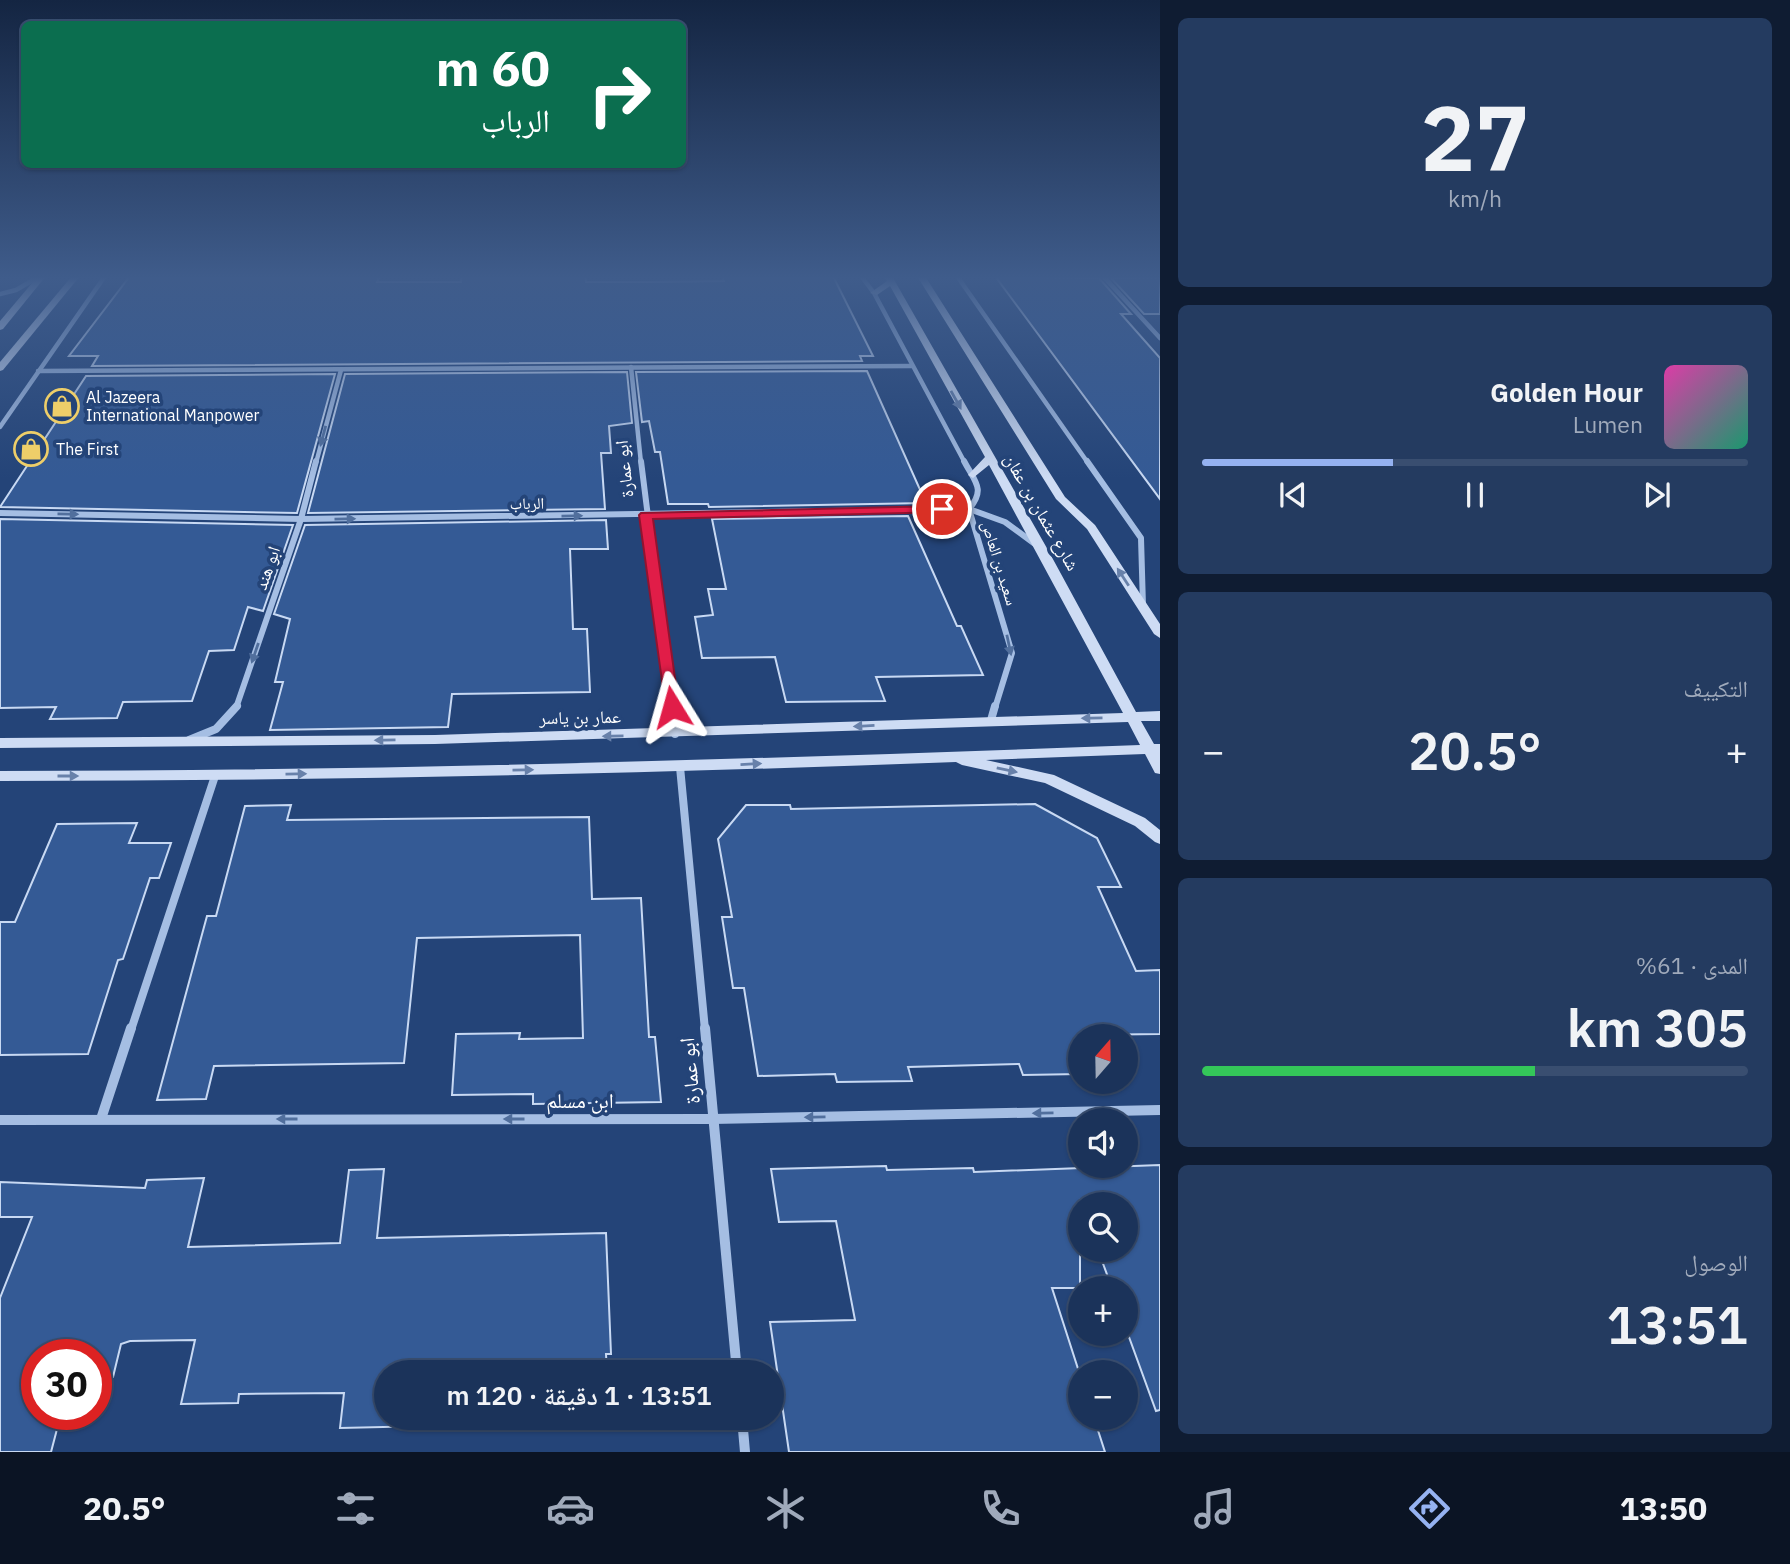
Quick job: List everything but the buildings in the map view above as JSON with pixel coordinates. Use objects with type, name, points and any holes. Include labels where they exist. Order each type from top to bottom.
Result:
[{"type":"street","points":[[0,368],[20,344]]},
{"type":"street","points":[[0,427],[57,344]]},
{"type":"street","points":[[900,344],[974,475],[989,459]]},
{"type":"street","name":"شارع عثمان بن عفان","points":[[925,344],[1133,717],[1154,749],[1160,769]]},
{"type":"street","name":"شارع عثمان بن عفان","points":[[964,344],[1061,499],[1091,527],[1160,634]]},
{"type":"street","points":[[1005,344],[1141,538],[1151,617]]},
{"type":"street","points":[[38,371],[912,366]]},
{"type":"street","name":"ابو عمارة","points":[[631,367],[646,515],[675,734]]},
{"type":"street","name":"ابو هند","points":[[179,744],[216,729],[235,711],[301,519],[341,370]]},
{"type":"street","name":"سعيد بن العاص","points":[[974,475],[980,491],[979,497],[969,509],[1012,653],[991,720]]},
{"type":"street","name":"الرباب","points":[[0,513],[301,519],[969,509],[991,514],[1010,523],[1042,550]]},
{"type":"street","name":"عمار بن ياسر","points":[[0,743],[179,744],[675,734],[991,720],[1160,716]]},
{"type":"street","points":[[0,776],[215,776],[680,767],[1154,749]]},
{"type":"street","points":[[940,756],[1049,779],[1140,822],[1160,838]]},
{"type":"street","name":"ابو عمارة","points":[[680,767],[736,1360]]},
{"type":"street","points":[[101,1119],[215,776]]},
{"type":"street","name":"ابن مسلم","points":[[0,1120],[712,1119],[1160,1111]]},
{"type":"street","points":[[742,1430],[745,1452]]},
{"type":"place","name":"Al Jazeera International Manpower","points":[[62,406]]},
{"type":"place","name":"The First","points":[[31,449]]},
{"type":"route","points":[[672,707],[646,515],[942,509]]}]
